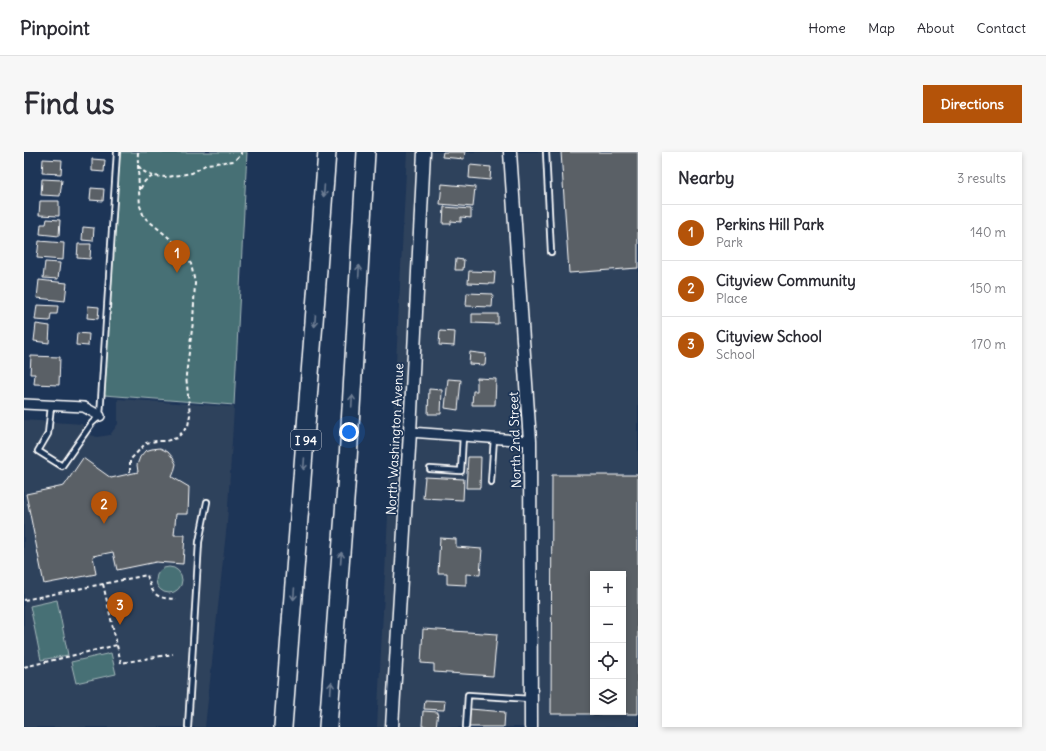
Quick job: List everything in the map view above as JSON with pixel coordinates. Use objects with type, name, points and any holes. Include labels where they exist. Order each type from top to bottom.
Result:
[{"type":"highway","name":"I 94","points":[[283,727],[327,152]]},
{"type":"highway","points":[[328,727],[348,460],[366,152]]},
{"type":"street","name":"North Washington Avenue","points":[[392,727],[410,432],[424,152]]},
{"type":"street","name":"North 2nd Street","points":[[510,152],[530,441],[531,727]]},
{"type":"street","points":[[24,404],[84,408],[100,416]]},
{"type":"street","points":[[410,432],[530,441]]},
{"type":"lane","points":[[51,406],[48,434],[38,451],[62,466],[92,422],[100,416],[117,152]]},
{"type":"lane","points":[[546,152],[551,252]]},
{"type":"lane","points":[[430,469],[461,471],[463,436]]},
{"type":"lane","points":[[492,482],[494,438]]},
{"type":"lane","points":[[188,727],[199,542],[207,502]]},
{"type":"lane","points":[[466,727],[468,695],[531,699]]},
{"type":"path","points":[[130,472],[130,460],[146,443],[166,441],[177,438],[188,426],[190,415],[186,375],[193,322],[195,283],[191,264],[180,247],[144,217],[140,206],[138,152]]},
{"type":"path","points":[[138,164],[142,171],[153,176],[168,177],[192,173],[207,164],[234,161],[241,152]]},
{"type":"path","points":[[139,191],[144,181],[153,176]]},
{"type":"path","points":[[24,600],[147,575],[156,596],[164,599],[176,599]]},
{"type":"path","points":[[103,584],[121,663],[173,654]]},
{"type":"path","points":[[24,667],[117,645]]},
{"type":"shaded area","points":[[407,152],[638,152],[638,727],[377,727]]},
{"type":"shaded area","points":[[118,399],[234,407],[227,523],[205,727],[24,727],[24,420],[82,424],[88,434],[97,437],[110,435],[118,424]]},
{"type":"green space","points":[[120,152],[247,152],[234,405],[104,395]]},
{"type":"green space","points":[[169,567],[178,571],[182,580],[178,589],[169,593],[160,589],[156,580],[160,571]]},
{"type":"green space","points":[[57,600],[68,655],[41,660],[30,606]]},
{"type":"green space","points":[[111,653],[116,674],[76,683],[71,662]]},
{"type":"building","points":[[443,152],[465,152],[464,159],[442,157]]},
{"type":"building","points":[[561,152],[638,152],[638,268],[569,273]]},
{"type":"building","points":[[43,159],[62,160],[61,174],[42,173]]},
{"type":"building","points":[[92,159],[105,160],[104,172],[92,171]]},
{"type":"building","points":[[470,165],[491,167],[490,180],[469,178]]},
{"type":"building","points":[[42,179],[62,180],[60,196],[41,195]]},
{"type":"building","points":[[442,184],[475,187],[473,207],[440,204]]},
{"type":"building","points":[[91,188],[104,189],[103,201],[90,200]]},
{"type":"building","points":[[40,201],[59,201],[59,216],[39,215]]},
{"type":"building","points":[[444,207],[471,209],[471,218],[461,217],[461,222],[451,221],[451,224],[443,224]]},
{"type":"building","points":[[47,219],[60,220],[59,236],[40,234],[41,224],[46,224]]},
{"type":"building","points":[[83,227],[94,228],[93,241],[82,240]]},
{"type":"building","points":[[39,241],[64,243],[63,260],[37,258]]},
{"type":"building","points":[[78,244],[91,244],[90,259],[77,258]]},
{"type":"building","points":[[456,259],[464,260],[463,270],[455,270]]},
{"type":"building","points":[[45,262],[60,263],[58,279],[43,278]]},
{"type":"building","points":[[469,271],[495,272],[494,284],[468,283]]},
{"type":"building","points":[[39,280],[67,283],[65,301],[37,298]]},
{"type":"building","points":[[467,293],[493,294],[492,307],[466,306]]},
{"type":"building","points":[[37,305],[58,306],[57,314],[51,314],[50,321],[35,320]]},
{"type":"building","points":[[88,306],[99,307],[98,319],[87,318]]},
{"type":"building","points":[[472,314],[498,314],[498,324],[472,323]]},
{"type":"building","points":[[36,324],[50,326],[49,343],[34,341]]},
{"type":"building","points":[[440,331],[455,332],[454,346],[439,345]]},
{"type":"building","points":[[77,333],[89,334],[88,346],[76,345]]},
{"type":"building","points":[[470,352],[486,354],[485,365],[469,364]]},
{"type":"building","points":[[31,356],[60,357],[59,385],[34,384],[35,374],[30,374]]},
{"type":"building","points":[[477,378],[496,379],[495,405],[472,405],[473,391],[477,391]]},
{"type":"building","points":[[448,379],[461,380],[458,410],[445,408]]},
{"type":"building","points":[[429,389],[442,390],[441,414],[428,414]]},
{"type":"building","points":[[160,448],[168,452],[176,464],[172,477],[189,487],[188,514],[176,514],[174,535],[185,535],[183,564],[156,562],[117,570],[113,552],[93,556],[96,574],[44,584],[26,494],[64,486],[83,458],[111,478],[138,472],[137,465],[140,457],[145,451]]},
{"type":"building","points":[[468,457],[481,457],[480,488],[466,488]]},
{"type":"building","points":[[552,475],[638,475],[638,714],[626,714],[626,571],[590,571],[590,714],[551,714]]},
{"type":"building","points":[[425,477],[464,479],[463,500],[423,498]]},
{"type":"building","points":[[440,538],[456,539],[456,547],[482,549],[480,575],[466,574],[466,585],[447,584],[447,573],[438,573]]},
{"type":"building","points":[[423,629],[497,634],[493,676],[434,672],[434,664],[421,663]]},
{"type":"building","points":[[425,700],[445,701],[444,710],[424,709]]},
{"type":"building","points":[[470,709],[505,712],[504,727],[469,727]]},
{"type":"building","points":[[423,711],[438,712],[436,727],[422,726]]},
{"type":"place","name":"Perkins Hill Park","points":[[177,273]]},
{"type":"place","name":"Cityview Community","points":[[104,524]]},
{"type":"place","name":"Cityview School","points":[[120,625]]}]
